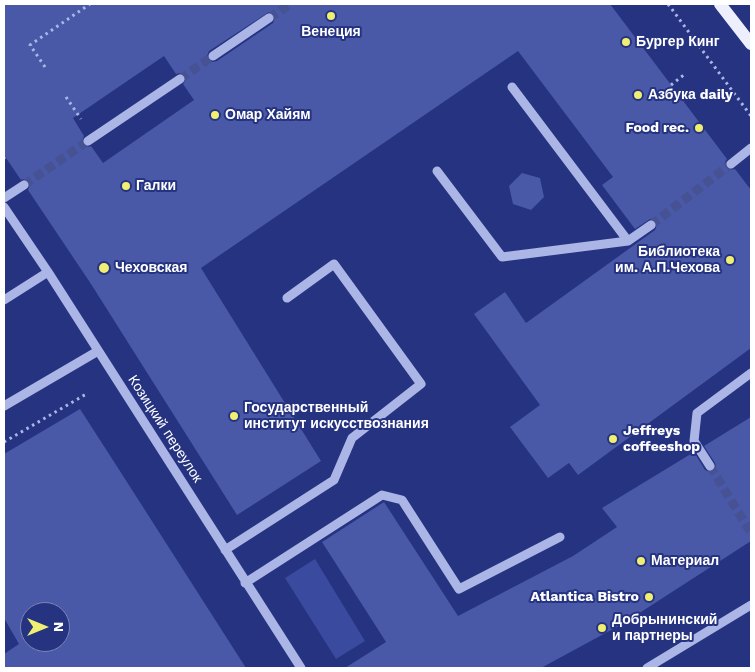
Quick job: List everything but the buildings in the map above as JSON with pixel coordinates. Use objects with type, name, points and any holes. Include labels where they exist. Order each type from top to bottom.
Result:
[{"type":"main road","points":[[720,4],[751,44]]},
{"type":"street","points":[[213,56],[269,18]]},
{"type":"street","points":[[88,141],[180,79]]},
{"type":"street","points":[[512,87],[628,242]]},
{"type":"street","points":[[731,164],[751,148]]},
{"type":"street","points":[[437,172],[502,258],[628,242],[650,225]]},
{"type":"street","points":[[4,198],[24,185]]},
{"type":"street","name":"Козицкий переулок","points":[[4,206],[301,668]]},
{"type":"street","points":[[225,550],[334,480],[352,438],[421,384],[334,264],[286,298]]},
{"type":"street","points":[[4,300],[48,272]]},
{"type":"street","points":[[4,406],[98,351]]},
{"type":"street","points":[[710,466],[694,441],[697,413],[751,373]]},
{"type":"street","points":[[245,583],[382,495],[402,500],[459,589],[560,537]]},
{"type":"street","points":[[647,668],[751,606]]},
{"type":"path","points":[[45,66],[30,45],[90,4]]},
{"type":"path","points":[[668,4],[751,116]]},
{"type":"path","points":[[671,84],[685,74]]},
{"type":"path","points":[[4,442],[88,393]]},
{"type":"shaded area","points":[[315,559],[365,641],[336,659],[285,578]]},
{"type":"tunnel","points":[[269,18],[291,4]]},
{"type":"tunnel","points":[[180,79],[213,56]]},
{"type":"tunnel","points":[[24,185],[88,141]]},
{"type":"tunnel","points":[[651,225],[731,164]]},
{"type":"tunnel","points":[[710,466],[751,533]]},
{"type":"place","name":"Венеция","points":[[331,16]]},
{"type":"place","name":"Бургер Кинг","points":[[626,42]]},
{"type":"place","name":"Азбука daily","points":[[638,95]]},
{"type":"place","name":"Омар Хайям","points":[[215,115]]},
{"type":"place","name":"Food rec.","points":[[699,128]]},
{"type":"place","name":"Галки","points":[[126,186]]},
{"type":"place","name":"Библиотека им. А.П.Чехова","points":[[730,260]]},
{"type":"place","name":"Чеховская","points":[[104,268]]},
{"type":"place","name":"Государственный институт искусствознания","points":[[234,416]]},
{"type":"place","name":"Jeffreys coffeeshop","points":[[613,439]]},
{"type":"place","name":"Материал","points":[[641,561]]},
{"type":"place","name":"Atlantica Bistro","points":[[649,597]]},
{"type":"place","name":"Добрынинский и партнеры","points":[[602,628]]}]
